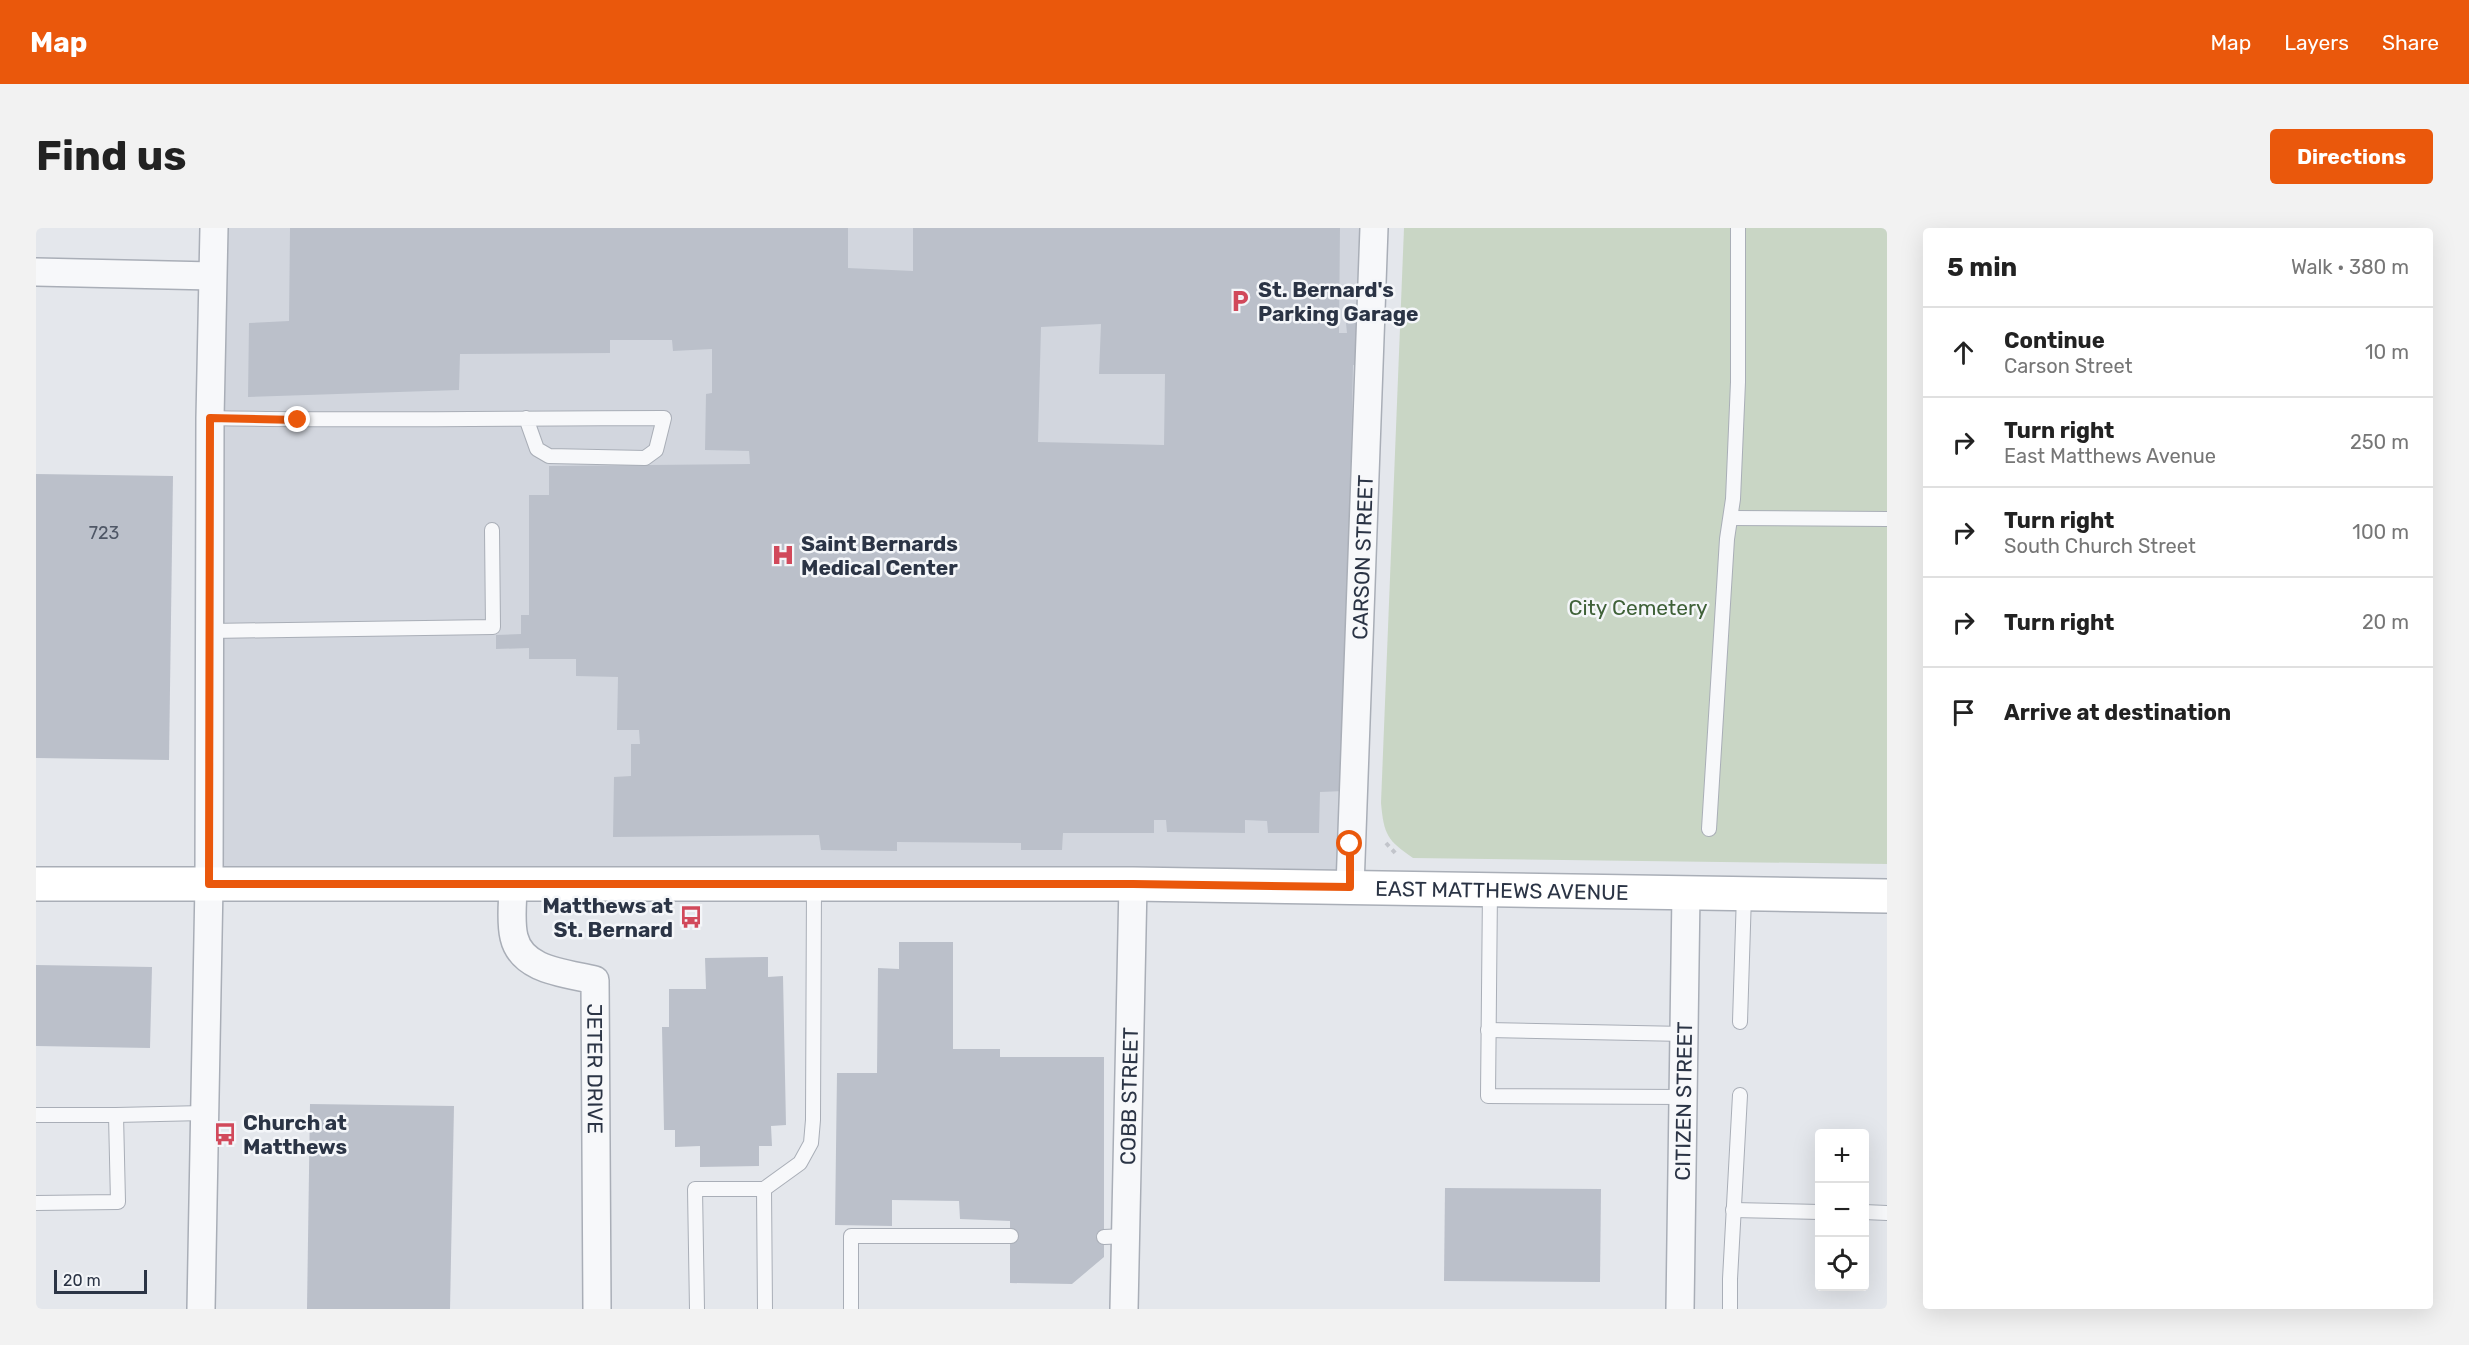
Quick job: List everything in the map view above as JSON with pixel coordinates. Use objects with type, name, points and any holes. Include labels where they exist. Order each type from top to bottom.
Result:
[{"type":"street","points":[[201,1309],[209,884],[210,418],[214,228]]},
{"type":"street","name":"CARSON STREET","points":[[1350,887],[1374,228]]},
{"type":"street","points":[[36,272],[212,276]]},
{"type":"street","name":"EAST MATTHEWS AVENUE","points":[[36,884],[814,886],[1133,884],[1887,896]]},
{"type":"street","name":"COBB STREET","points":[[1124,1309],[1115,1237],[1133,884]]},
{"type":"street","name":"JETER DRIVE","points":[[513,885],[514,937],[525,958],[539,966],[595,980],[597,1309]]},
{"type":"street","name":"CITIZEN STREET","points":[[1680,1309],[1686,893]]},
{"type":"lane","points":[[1709,829],[1727,539],[1731,518],[1737,382],[1737,228]]},
{"type":"lane","points":[[210,418],[526,418],[663,418],[656,450],[645,458],[549,456],[537,449],[526,418]]},
{"type":"lane","points":[[1731,518],[1887,519]]},
{"type":"lane","points":[[211,631],[493,627],[492,530]]},
{"type":"lane","points":[[697,1309],[695,1189],[764,1189],[800,1163],[811,1143],[814,886]]},
{"type":"lane","points":[[1490,889],[1488,1096],[1683,1097]]},
{"type":"lane","points":[[1740,1022],[1744,894]]},
{"type":"lane","points":[[1488,1030],[1685,1034]]},
{"type":"lane","points":[[1730,1309],[1740,1095]]},
{"type":"lane","points":[[36,1115],[204,1113]]},
{"type":"lane","points":[[36,1203],[118,1202],[116,1115]]},
{"type":"lane","points":[[764,1189],[765,1309]]},
{"type":"lane","points":[[1733,1210],[1815,1212]]},
{"type":"lane","points":[[1869,1212],[1887,1213]]},
{"type":"lane","points":[[851,1309],[851,1236],[1011,1236]]},
{"type":"shaded area","name":"Saint Bernards Medical Center","points":[[215,228],[1364,228],[1346,882],[209,884]]},
{"type":"green space","name":"City Cemetery","points":[[1404,228],[1887,228],[1887,864],[1413,858],[1388,836],[1381,803]]},
{"type":"building","name":"Saint Bernards Medical Center","points":[[290,228],[848,228],[848,268],[913,271],[913,228],[1340,228],[1339,333],[1347,333],[1346,323],[1365,323],[1364,365],[1353,365],[1344,791],[1320,792],[1319,833],[1268,833],[1267,821],[1245,820],[1245,833],[1167,832],[1166,820],[1154,820],[1154,833],[1063,833],[1062,850],[1021,850],[1021,843],[897,842],[897,851],[821,850],[819,835],[613,837],[614,777],[631,776],[631,744],[640,744],[639,730],[617,730],[618,677],[576,676],[576,659],[529,659],[529,648],[496,649],[496,635],[521,634],[521,615],[529,615],[529,495],[549,495],[549,466],[750,464],[749,451],[705,450],[706,394],[712,393],[712,349],[673,351],[672,340],[610,340],[610,353],[460,354],[459,390],[248,397],[249,323],[289,321]],"holes":[[[1101,324],[1099,374],[1165,374],[1164,445],[1038,442],[1041,327]]]},
{"type":"building","points":[[36,474],[173,476],[169,760],[36,758]]},
{"type":"building","points":[[899,942],[953,942],[953,1049],[1000,1049],[1000,1057],[1104,1057],[1104,1257],[1072,1284],[1010,1283],[1010,1221],[960,1219],[959,1201],[892,1200],[892,1226],[835,1225],[837,1073],[877,1073],[878,968],[899,969]]},
{"type":"building","points":[[768,957],[768,977],[783,976],[786,1125],[771,1126],[772,1146],[759,1146],[759,1166],[700,1167],[700,1146],[675,1147],[675,1130],[664,1130],[662,1027],[669,1027],[669,989],[706,989],[705,958]]},
{"type":"building","points":[[36,965],[152,967],[150,1048],[36,1046]]},
{"type":"building","points":[[310,1104],[454,1106],[450,1309],[307,1309]]},
{"type":"building","points":[[1445,1188],[1601,1189],[1600,1282],[1444,1281]]},
{"type":"place","name":"St. Bernard's Parking Garage","points":[[1240,301]]},
{"type":"place","name":"Saint Bernards Medical Center","points":[[783,555]]},
{"type":"place","name":"Matthews at St. Bernard","points":[[691,917]]},
{"type":"place","name":"Church at Matthews","points":[[225,1134]]},
{"type":"route","points":[[298,420],[210,418],[209,884],[814,886],[1133,884],[1350,887],[1350,844]]}]
